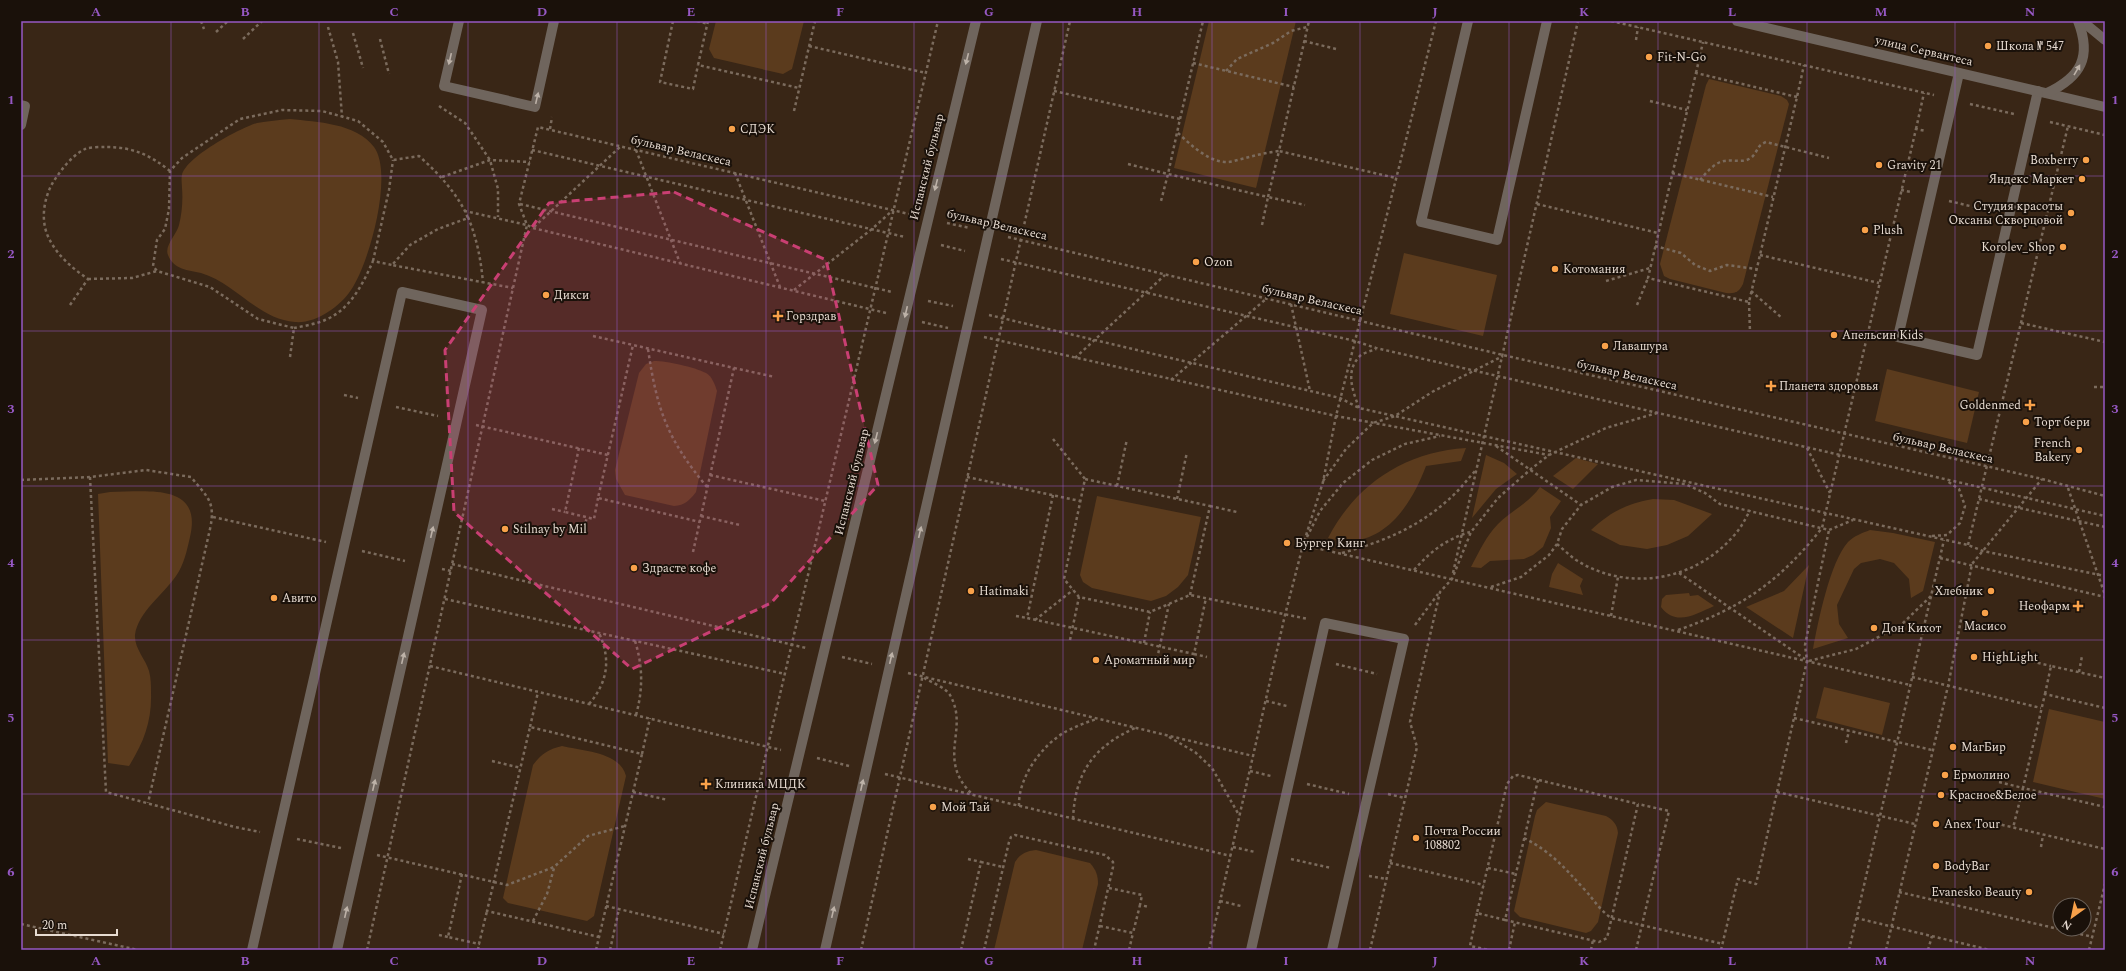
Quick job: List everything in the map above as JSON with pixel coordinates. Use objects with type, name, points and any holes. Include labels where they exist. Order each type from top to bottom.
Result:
[{"type":"street","points":[[459,21],[444,86],[535,107],[554,21]]},
{"type":"street","name":"Испанский бульвар","points":[[752,950],[976,21]]},
{"type":"street","points":[[825,950],[1037,21]]},
{"type":"street","points":[[1468,21],[1421,222],[1497,240],[1547,21]]},
{"type":"street","name":"улица Сервантеса","points":[[1737,21],[2105,107]]},
{"type":"street","points":[[1959,73],[1898,337],[1977,355],[2032,118],[2043,92],[2065,84],[2078,70],[2084,54],[2084,37],[2078,21]]},
{"type":"street","points":[[2082,21],[2105,40]]},
{"type":"street","points":[[21,106],[25,106],[21,125]]},
{"type":"street","points":[[252,950],[402,292],[482,310],[337,950]]},
{"type":"street","points":[[1251,950],[1325,623],[1404,639],[1332,950]]},
{"type":"path","points":[[201,21],[204,29]]},
{"type":"path","points":[[216,32],[228,21]]},
{"type":"path","points":[[243,38],[262,21]]},
{"type":"path","points":[[673,21],[660,82],[693,89],[708,22],[697,21]]},
{"type":"path","points":[[794,111],[815,21]]},
{"type":"path","points":[[720,950],[869,309],[876,288],[938,21]]},
{"type":"path","points":[[860,950],[1070,21]]},
{"type":"path","points":[[1161,201],[1203,21]]},
{"type":"path","points":[[1262,225],[1309,21]]},
{"type":"path","points":[[1209,950],[1285,615],[1303,545],[1323,482],[1340,398],[1436,21]]},
{"type":"path","points":[[1452,579],[1475,471],[1483,443],[1578,21]]},
{"type":"path","points":[[1611,21],[2105,135]]},
{"type":"path","points":[[328,27],[338,62],[342,117]]},
{"type":"path","points":[[1226,71],[1237,59],[1273,43],[1291,31],[1308,27]]},
{"type":"path","points":[[1636,40],[1638,27]]},
{"type":"path","points":[[353,33],[363,68]]},
{"type":"path","points":[[380,39],[389,74]]},
{"type":"path","points":[[1304,41],[1336,48]]},
{"type":"path","points":[[1637,305],[1648,278],[1703,42]]},
{"type":"path","points":[[809,46],[926,73]]},
{"type":"path","points":[[1193,63],[1294,87]]},
{"type":"path","points":[[698,65],[799,88]]},
{"type":"path","points":[[1750,332],[1749,302],[1751,292],[1804,65]]},
{"type":"path","points":[[1696,73],[1797,98]]},
{"type":"path","points":[[1054,91],[1180,119]]},
{"type":"path","points":[[1677,630],[1731,609],[1757,593],[1781,574],[1822,528],[1924,93]]},
{"type":"path","points":[[1650,101],[1687,110]]},
{"type":"path","points":[[434,102],[465,123],[490,160],[498,189],[498,217]]},
{"type":"path","points":[[157,271],[153,266],[157,240],[165,229],[168,209],[170,171],[182,158],[240,119],[282,110],[322,112],[358,121],[383,142],[393,160],[390,190],[373,261],[354,297],[339,311],[325,320],[294,328],[258,319],[210,288],[157,271],[132,278],[88,280],[72,268],[59,254],[47,234],[44,218],[46,195],[56,177],[71,159],[86,149],[125,147],[157,161],[170,171]]},
{"type":"path","points":[[1968,545],[2068,126]]},
{"type":"path","name":"бульвар Веласкеса","points":[[519,204],[538,127],[989,232],[1503,355],[2042,479],[2105,496]]},
{"type":"path","points":[[1916,129],[1944,136]]},
{"type":"path","points":[[1178,133],[1197,150],[1223,161],[1232,162],[1249,156],[1279,151],[1396,178]]},
{"type":"path","points":[[1700,180],[1711,167],[1724,161],[1741,161],[1752,157],[1759,145],[1766,142],[1829,158]]},
{"type":"path","points":[[534,228],[621,146]]},
{"type":"path","points":[[532,150],[1355,341],[1376,348],[2105,516]]},
{"type":"path","points":[[636,150],[680,263]]},
{"type":"path","points":[[393,160],[419,156],[442,177],[458,198],[468,218]]},
{"type":"path","points":[[442,177],[490,160],[530,162]]},
{"type":"path","points":[[1128,164],[1305,206]]},
{"type":"path","points":[[734,173],[780,287]]},
{"type":"path","points":[[1672,173],[1773,197]]},
{"type":"path","points":[[1901,190],[2044,224]]},
{"type":"path","points":[[519,204],[1340,398],[1360,408],[1968,545],[1983,551],[2105,576]]},
{"type":"path","points":[[367,950],[527,225],[519,204]]},
{"type":"path","points":[[1537,204],[1658,233]]},
{"type":"path","points":[[794,290],[872,229],[893,210]]},
{"type":"path","points":[[483,283],[478,245],[465,211],[498,217],[534,228],[794,290],[904,318],[1171,380],[1336,416],[1550,455]]},
{"type":"path","points":[[392,265],[410,245],[438,229],[468,218]]},
{"type":"path","points":[[1655,246],[1682,252],[1696,265],[1710,271],[1727,265],[1756,270]]},
{"type":"path","points":[[1760,255],[1879,283]]},
{"type":"path","points":[[373,261],[513,288]]},
{"type":"path","points":[[1606,281],[1650,268]]},
{"type":"path","points":[[1075,358],[1166,275]]},
{"type":"path","points":[[1648,278],[1749,302]]},
{"type":"path","points":[[70,305],[88,280]]},
{"type":"path","points":[[1751,292],[1782,318]]},
{"type":"path","points":[[1171,380],[1267,299]]},
{"type":"path","points":[[1291,304],[1310,391]]},
{"type":"path","points":[[2021,323],[2105,342]]},
{"type":"path","points":[[290,357],[294,328]]},
{"type":"path","points":[[593,336],[775,377]]},
{"type":"path","points":[[552,509],[594,519],[633,345]]},
{"type":"path","points":[[648,348],[656,395],[665,423],[675,445],[708,488]]},
{"type":"path","points":[[1360,408],[1352,388],[1351,372],[1359,356],[1376,348]]},
{"type":"path","points":[[1323,482],[1346,450],[1373,423],[1395,416],[1432,392],[1475,371],[1503,355]]},
{"type":"path","points":[[693,552],[734,368]]},
{"type":"path","points":[[2094,387],[2105,387]]},
{"type":"path","points":[[344,395],[608,455]]},
{"type":"path","points":[[1404,639],[1440,592],[1452,579],[1471,532],[1498,498],[1531,469],[1550,455],[1558,453],[1606,428],[1658,413]]},
{"type":"path","points":[[1303,545],[1320,511],[1343,483],[1372,460],[1405,444],[1441,435]]},
{"type":"path","points":[[1053,439],[1085,479],[1236,512]]},
{"type":"path","points":[[1117,486],[1127,439]]},
{"type":"path","points":[[1494,445],[1531,469],[1581,505]]},
{"type":"path","points":[[1806,447],[1830,494]]},
{"type":"path","points":[[565,512],[579,448]]},
{"type":"path","points":[[1177,499],[1187,452]]},
{"type":"path","points":[[21,480],[90,477],[146,470],[191,477],[212,503],[213,517],[148,803]]},
{"type":"path","points":[[1342,553],[1381,542],[1416,524],[1448,500],[1475,471]]},
{"type":"path","points":[[710,475],[825,501]]},
{"type":"path","points":[[90,477],[106,792],[235,827],[388,857],[507,885],[554,868],[588,836],[625,826]]},
{"type":"path","points":[[967,477],[1080,501]]},
{"type":"path","points":[[1085,479],[1064,579],[1079,598],[1150,612],[1190,595],[1285,615]]},
{"type":"path","points":[[1929,537],[1947,535],[1960,523],[1962,517],[1965,506],[1959,489],[1945,479]]},
{"type":"path","points":[[1886,950],[1948,686],[1972,564],[2042,479]]},
{"type":"path","points":[[1491,588],[1521,577],[1548,555],[1557,544],[1562,529],[1581,505],[1612,487],[1636,480],[1685,484],[1704,493],[1720,504],[1829,530],[1853,520]]},
{"type":"path","points":[[2068,487],[2105,596]]},
{"type":"path","points":[[1026,618],[1053,495]]},
{"type":"path","points":[[598,498],[700,522]]},
{"type":"path","points":[[1979,499],[2105,527]]},
{"type":"path","points":[[1190,595],[1210,506]]},
{"type":"path","points":[[1557,544],[1575,560],[1596,570],[1618,577],[1649,579],[1679,573],[1701,564],[1720,550],[1736,533],[1750,510]]},
{"type":"path","points":[[701,516],[740,525]]},
{"type":"path","points":[[213,517],[451,571]]},
{"type":"path","points":[[584,528],[587,517]]},
{"type":"path","points":[[1721,950],[1738,879],[1756,884],[1807,661],[1805,645],[1829,530]]},
{"type":"path","points":[[1414,570],[1427,555],[1438,547],[1471,532]]},
{"type":"path","points":[[1849,950],[1944,540]]},
{"type":"path","points":[[1303,545],[1677,630],[1910,685]]},
{"type":"path","points":[[1940,558],[1972,564],[2105,596]]},
{"type":"path","points":[[452,564],[1253,756]]},
{"type":"path","points":[[1679,573],[1807,661],[1856,649],[1901,625],[1931,596]]},
{"type":"path","points":[[1611,616],[1618,577]]},
{"type":"path","points":[[1035,620],[1073,590]]},
{"type":"path","points":[[1370,950],[1417,747],[1410,722],[1440,592]]},
{"type":"path","points":[[445,598],[784,674]]},
{"type":"path","points":[[1070,640],[1079,598]]},
{"type":"path","points":[[1194,654],[1206,598]]},
{"type":"path","points":[[1157,659],[1169,604]]},
{"type":"path","points":[[1144,643],[1150,612]]},
{"type":"path","points":[[1016,616],[1207,657]]},
{"type":"path","points":[[589,704],[598,694],[606,670],[604,644],[599,633]]},
{"type":"path","points":[[635,641],[641,665],[642,678],[640,703],[636,715]]},
{"type":"path","points":[[2078,672],[2082,656]]},
{"type":"path","points":[[1317,660],[1419,683]]},
{"type":"path","points":[[2026,660],[2105,678]]},
{"type":"path","points":[[430,666],[1230,856]]},
{"type":"path","points":[[2013,828],[2051,666]]},
{"type":"path","points":[[922,676],[950,694],[957,717],[954,744],[954,763],[962,782],[974,796]]},
{"type":"path","points":[[1912,678],[2041,708]]},
{"type":"path","points":[[478,950],[538,692]]},
{"type":"path","points":[[2045,694],[2105,708]]},
{"type":"path","points":[[596,950],[650,718]]},
{"type":"path","points":[[1019,806],[1019,795],[1025,777],[1046,747],[1065,732],[1098,718]]},
{"type":"path","points":[[1794,718],[1932,750]]},
{"type":"path","points":[[530,727],[642,754]]},
{"type":"path","points":[[1072,819],[1076,790],[1087,765],[1099,750],[1120,735],[1136,727]]},
{"type":"path","points":[[1846,743],[1849,731]]},
{"type":"path","points":[[1165,734],[1195,752],[1212,768],[1240,816]]},
{"type":"path","points":[[492,761],[521,768]]},
{"type":"path","points":[[1489,950],[1470,946],[1509,779],[1513,776],[1518,776],[1669,811],[1636,950]]},
{"type":"path","points":[[1505,920],[1538,780]]},
{"type":"path","points":[[1999,782],[2105,807]]},
{"type":"path","points":[[633,792],[668,800]]},
{"type":"path","points":[[1777,792],[1915,824]]},
{"type":"path","points":[[1478,913],[1602,942],[1605,940],[1638,804]]},
{"type":"path","points":[[1990,822],[2105,849]]},
{"type":"path","points":[[984,950],[1011,837],[1020,835],[1109,857],[1113,867],[1094,950]]},
{"type":"path","points":[[2041,847],[2043,835]]},
{"type":"path","points":[[1524,838],[1545,849],[1564,866],[1598,909],[1611,918],[1723,944]]},
{"type":"path","points":[[1272,855],[1350,872]]},
{"type":"path","points":[[968,859],[1003,867]]},
{"type":"path","points":[[962,950],[981,862]]},
{"type":"path","points":[[1390,863],[1484,885]]},
{"type":"path","points":[[533,921],[547,894],[554,868]]},
{"type":"path","points":[[1488,868],[1516,874]]},
{"type":"path","points":[[448,937],[462,874]]},
{"type":"path","points":[[2089,950],[2105,886]]},
{"type":"path","points":[[1109,888],[1142,895],[1130,950]]},
{"type":"path","points":[[1900,892],[2052,928]]},
{"type":"path","points":[[1140,905],[1148,907]]},
{"type":"path","points":[[606,906],[724,934]]},
{"type":"path","points":[[610,950],[619,909]]},
{"type":"path","points":[[487,910],[599,937]]},
{"type":"path","points":[[1856,918],[1990,950]]},
{"type":"path","points":[[1509,950],[1515,922]]},
{"type":"path","points":[[21,924],[138,950]]},
{"type":"path","points":[[1100,926],[1133,933]]},
{"type":"path","points":[[439,935],[479,944]]},
{"type":"path","points":[[1928,950],[1932,936]]},
{"type":"path","points":[[1591,950],[1593,940]]},
{"type":"highlighted area","points":[[674,192],[826,260],[878,485],[771,603],[632,669],[454,512],[445,350],[549,203]]},
{"type":"shaded area","points":[[716,21],[804,21],[792,69],[783,74],[714,58],[709,49]]},
{"type":"shaded area","points":[[1209,21],[1296,21],[1256,188],[1174,168]]},
{"type":"shaded area","points":[[1709,79],[1781,96],[1787,100],[1789,104],[1743,284],[1738,291],[1732,293],[1726,293],[1670,279],[1664,276],[1660,264],[1706,85]]},
{"type":"shaded area","points":[[290,119],[335,125],[347,128],[357,133],[374,147],[379,160],[381,177],[377,219],[365,260],[358,277],[351,290],[334,308],[319,317],[303,322],[282,319],[269,314],[258,308],[225,284],[201,273],[186,270],[174,264],[167,251],[169,244],[178,229],[182,211],[182,175],[193,160],[215,144],[249,126],[257,123]]},
{"type":"shaded area","points":[[1404,253],[1497,275],[1483,336],[1390,314]]},
{"type":"shaded area","points":[[654,361],[680,365],[706,373],[712,378],[717,391],[696,492],[691,498],[681,505],[674,506],[625,495],[616,479],[615,470],[639,373],[646,364]]},
{"type":"shaded area","points":[[1887,369],[1979,392],[1967,443],[1875,421]]},
{"type":"shaded area","points":[[1466,448],[1461,461],[1426,466],[1411,498],[1401,512],[1390,524],[1377,533],[1363,539],[1346,541],[1328,538],[1339,519],[1353,502],[1368,487],[1385,474],[1403,464],[1423,456]]},
{"type":"shaded area","points":[[1486,455],[1504,463],[1517,474],[1496,489],[1472,518]]},
{"type":"shaded area","points":[[1576,458],[1598,464],[1573,489],[1553,476]]},
{"type":"shaded area","points":[[1540,487],[1561,501],[1550,517],[1551,528],[1543,547],[1533,555],[1524,559],[1490,561],[1481,568],[1471,567],[1483,544],[1494,529],[1503,519],[1531,498]]},
{"type":"shaded area","points":[[140,491],[168,494],[180,499],[188,507],[192,519],[190,537],[181,567],[171,583],[146,611],[137,627],[135,640],[149,671],[151,682],[151,703],[143,740],[129,766],[108,763],[98,494]]},
{"type":"shaded area","points":[[1097,496],[1201,517],[1188,575],[1178,587],[1166,596],[1151,601],[1092,588],[1083,582],[1080,575]]},
{"type":"shaded area","points":[[1653,499],[1674,500],[1712,514],[1688,536],[1667,545],[1647,549],[1620,545],[1591,530],[1620,509],[1635,503]]},
{"type":"shaded area","points":[[1870,530],[1893,533],[1935,542],[1923,591],[1911,598],[1909,579],[1894,563],[1880,559],[1861,563],[1854,569],[1837,605],[1839,624],[1848,638],[1813,649],[1830,578],[1836,563],[1848,542],[1855,536]]},
{"type":"shaded area","points":[[1558,563],[1583,579],[1580,586],[1583,595],[1549,587],[1552,574]]},
{"type":"shaded area","points":[[1809,565],[1793,638],[1746,607],[1784,591]]},
{"type":"shaded area","points":[[1689,593],[1690,596],[1698,595],[1714,606],[1693,615],[1680,618],[1667,613],[1661,607],[1662,599],[1666,595]]},
{"type":"shaded area","points":[[1824,687],[1890,703],[1882,735],[1816,718]]},
{"type":"shaded area","points":[[2049,709],[2105,722],[2105,799],[2033,782]]},
{"type":"shaded area","points":[[562,746],[590,751],[609,757],[622,768],[626,776],[594,916],[587,921],[508,903],[503,898],[533,765],[546,752]]},
{"type":"shaded area","points":[[1546,802],[1606,816],[1613,821],[1617,827],[1618,833],[1598,922],[1591,931],[1586,933],[1520,917],[1514,911],[1535,816],[1537,810]]},
{"type":"shaded area","points":[[1036,850],[1090,863],[1095,870],[1098,884],[1082,950],[994,950],[1015,862],[1024,853]]},
{"type":"place","name":"Школа № 547","points":[[1988,46]]},
{"type":"place","name":"Fit-N-Go","points":[[1649,57]]},
{"type":"place","name":"СДЭК","points":[[732,129]]},
{"type":"place","name":"Boxberry","points":[[2086,160]]},
{"type":"place","name":"Gravity 21","points":[[1879,165]]},
{"type":"place","name":"Яндекс Маркет","points":[[2082,179]]},
{"type":"place","name":"Студия красоты Оксаны Скворцовой","points":[[2071,213]]},
{"type":"place","name":"Plush","points":[[1865,230]]},
{"type":"place","name":"Korolev_Shop","points":[[2063,247]]},
{"type":"place","name":"Ozon","points":[[1196,262]]},
{"type":"place","name":"Котомания","points":[[1555,269]]},
{"type":"place","name":"Дикси","points":[[546,295]]},
{"type":"place","name":"Горздрав","points":[[778,316]]},
{"type":"place","name":"Апельсин Kids","points":[[1834,335]]},
{"type":"place","name":"Лавашура","points":[[1605,346]]},
{"type":"place","name":"Планета здоровья","points":[[1771,386]]},
{"type":"place","name":"Goldenmed","points":[[2030,405]]},
{"type":"place","name":"Торт бери","points":[[2026,422]]},
{"type":"place","name":"French Bakery","points":[[2079,450]]},
{"type":"place","name":"Stilnay by Mil","points":[[505,529]]},
{"type":"place","name":"Бургер Кинг","points":[[1287,543]]},
{"type":"place","name":"Здрасте кофе","points":[[634,568]]},
{"type":"place","name":"Hatimaki","points":[[971,591]]},
{"type":"place","name":"Хлебник","points":[[1991,591]]},
{"type":"place","name":"Авито","points":[[274,598]]},
{"type":"place","name":"Неофарм","points":[[2078,606]]},
{"type":"place","name":"Масисо","points":[[1985,613]]},
{"type":"place","name":"Дон Кихот","points":[[1874,628]]},
{"type":"place","name":"HighLight","points":[[1974,657]]},
{"type":"place","name":"Ароматный мир","points":[[1096,660]]},
{"type":"place","name":"МагБир","points":[[1953,747]]},
{"type":"place","name":"Ермолино","points":[[1945,775]]},
{"type":"place","name":"Клиника МЦДК","points":[[706,784]]},
{"type":"place","name":"Красное&Белое","points":[[1941,795]]},
{"type":"place","name":"Мой Тай","points":[[933,807]]},
{"type":"place","name":"Anex Tour","points":[[1936,824]]},
{"type":"place","name":"Почта России 108802","points":[[1416,838]]},
{"type":"place","name":"BodyBar","points":[[1936,866]]},
{"type":"place","name":"Evanesko Beauty","points":[[2029,892]]}]
